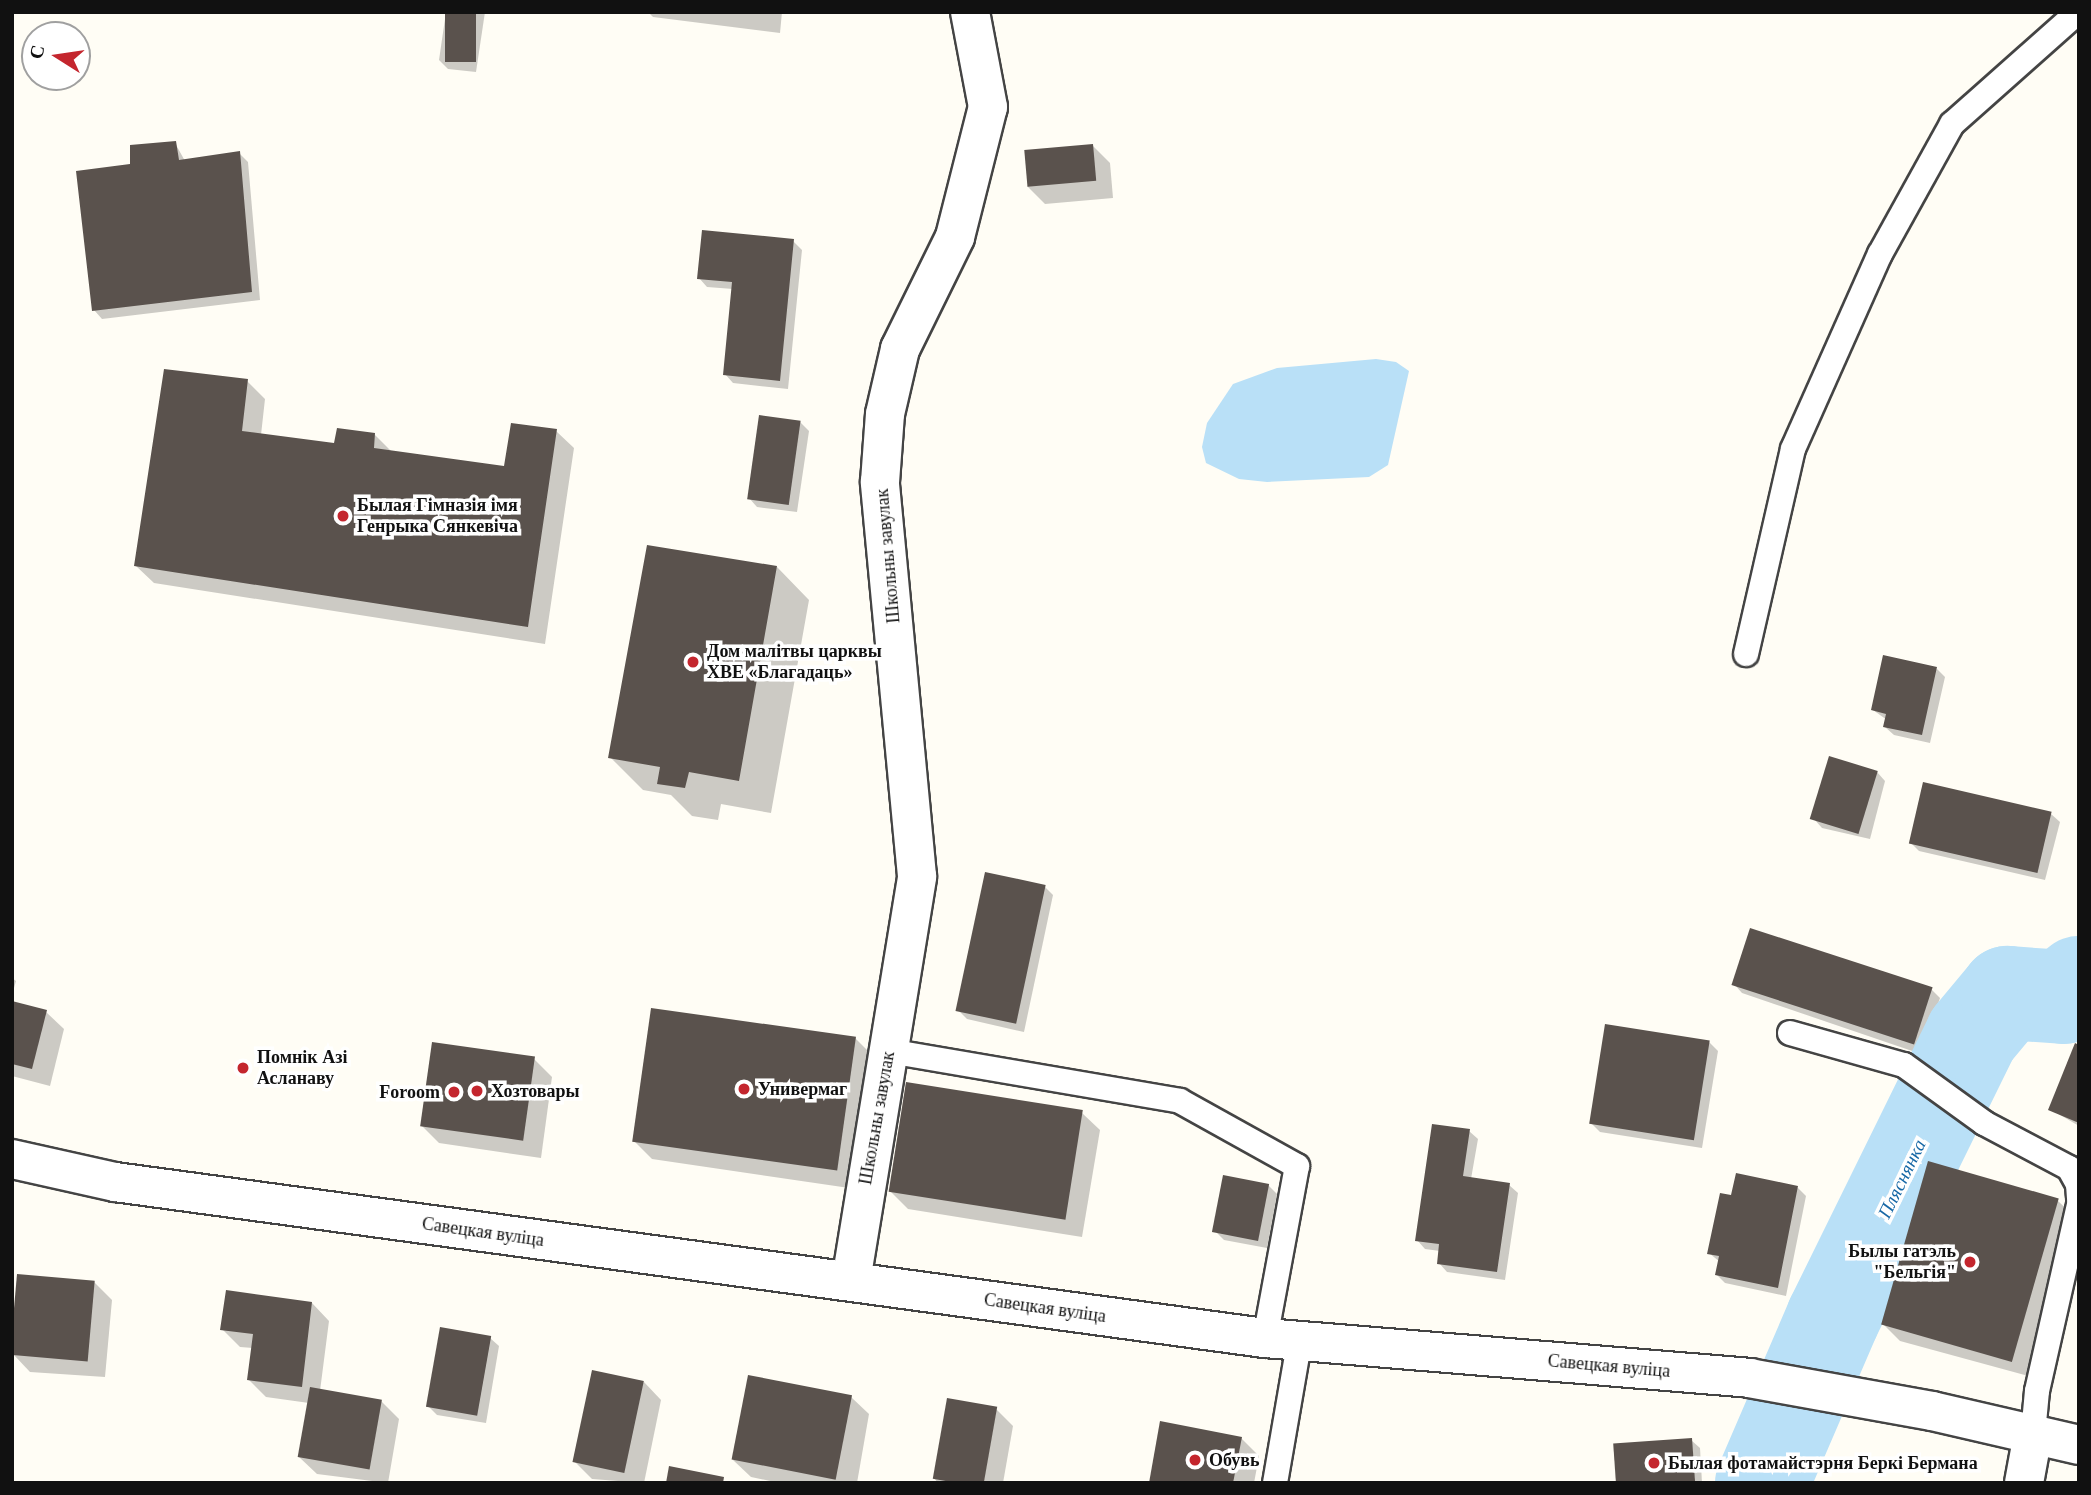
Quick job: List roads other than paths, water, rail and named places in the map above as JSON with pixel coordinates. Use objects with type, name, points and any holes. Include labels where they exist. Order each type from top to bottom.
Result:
[{"type":"street","name":"Школьны завулак","points":[[851,1281],[917,876],[880,482],[885,414],[901,349],[955,237],[988,107],[970,12]]},
{"type":"street","name":"Савецкая вуліца","points":[[12,1159],[115,1182],[1282,1339],[1749,1378],[1846,1395],[2079,1445]]},
{"type":"street","points":[[2024,1483],[2034,1434]]},
{"type":"lane","points":[[1746,654],[1793,449],[1880,254],[1952,124],[2078,12]]},
{"type":"lane","points":[[1790,1033],[1904,1065],[1984,1123],[2069,1168],[2078,1184],[2079,1202],[2037,1391],[2034,1434]]},
{"type":"lane","points":[[889,1051],[1180,1101],[1297,1166],[1282,1339],[1275,1483]]},
{"type":"water","points":[[1376,359],[1396,362],[1409,371],[1388,465],[1369,477],[1267,482],[1239,479],[1206,463],[1202,447],[1207,423],[1233,384],[1277,368]]},
{"type":"waterway","name":"Пляснянка","points":[[1762,1483],[1833,1318],[1972,1035],[2007,993],[2064,997],[2079,983]]},
{"type":"place","name":"Былая Гімназія імя Генрыка Сянкевіча","points":[[343,516]]},
{"type":"place","name":"Дом малітвы царквы ХВЕ «Благадаць»","points":[[693,662]]},
{"type":"place","name":"Помнік Азі Асланаву","points":[[243,1068]]},
{"type":"place","name":"Универмаг","points":[[744,1089]]},
{"type":"place","name":"Хозтовары","points":[[477,1091]]},
{"type":"place","name":"Foroom","points":[[454,1092]]},
{"type":"place","name":"Былы гатэль \"Бельгія\"","points":[[1970,1262]]},
{"type":"place","name":"Обувь","points":[[1195,1460]]},
{"type":"place","name":"Былая фотамайстэрня Беркі Бермана","points":[[1654,1463]]}]
